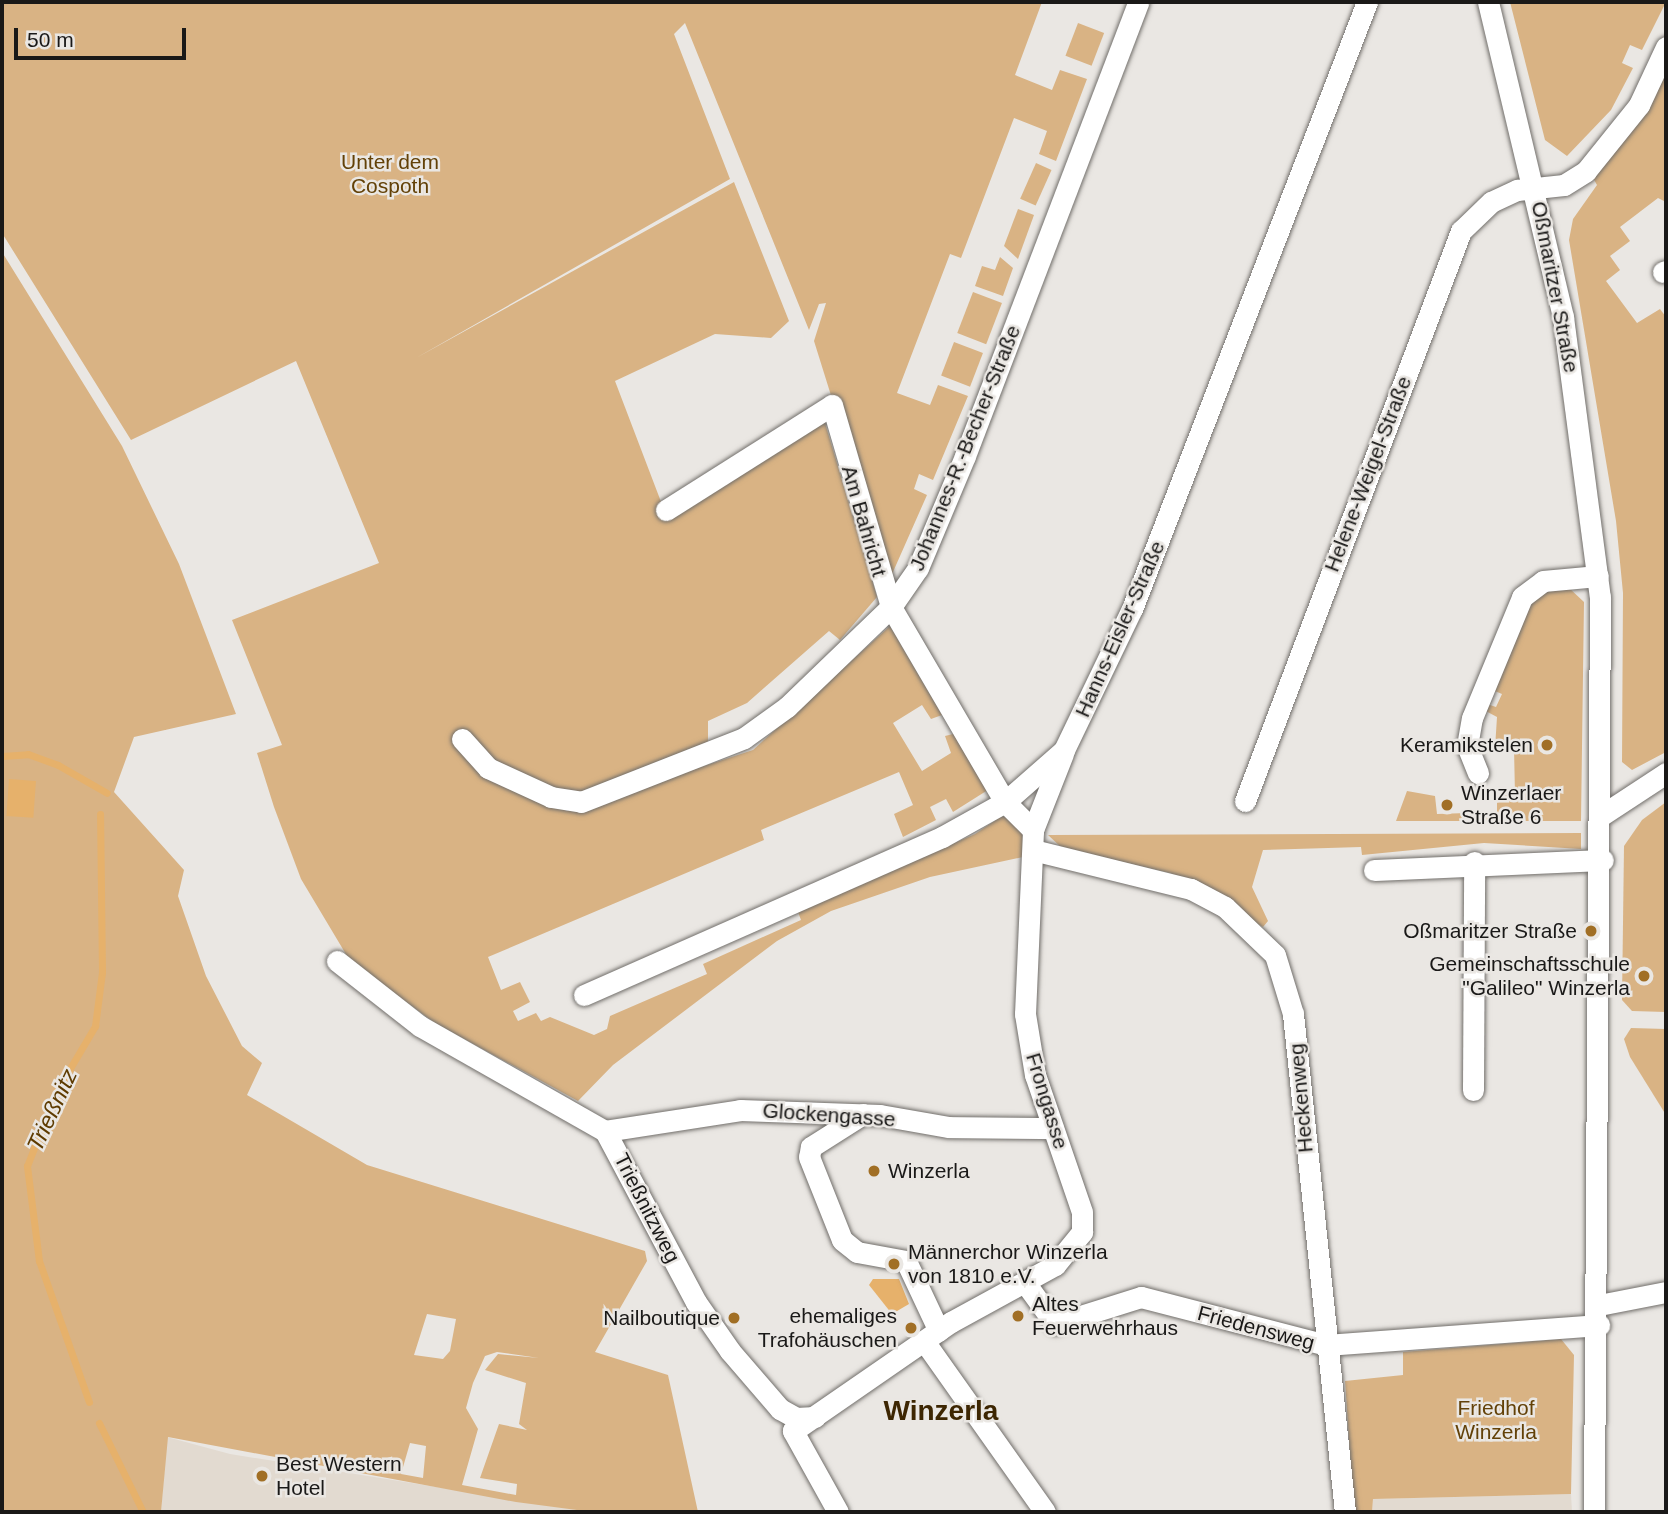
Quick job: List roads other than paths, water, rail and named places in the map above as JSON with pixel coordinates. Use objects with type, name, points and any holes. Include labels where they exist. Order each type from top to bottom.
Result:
[{"type":"street","name":"Johannes-R.-Becher-Straße","points":[[462,739],[488,768],[551,797],[581,802],[744,738],[828,671],[891,607],[918,568],[965,456],[1138,2]]},
{"type":"street","name":"Hanns-Eisler-Straße","points":[[584,995],[942,837],[1005,802],[1064,750],[1132,609],[1367,2]]},
{"type":"street","name":"Oßmaritzer Straße","points":[[1488,2],[1536,188],[1578,409],[1598,576],[1603,860],[1599,1315],[1594,1512]]},
{"type":"street","name":"Helene-Weigel-Straße","points":[[1244,801],[1461,231],[1488,204],[1536,188],[1564,185],[1586,171],[1639,104],[1666,47]]},
{"type":"street","name":"Am Bahricht","points":[[666,510],[832,405],[891,607],[1005,802]]},
{"type":"street","points":[[1478,773],[1468,746],[1472,718],[1522,597],[1543,581],[1598,576]]},
{"type":"street","name":"Frongasse","points":[[931,1336],[1026,1283],[1070,1254],[1082,1232],[1082,1212],[1035,1075],[1025,1014],[1033,840],[1064,750]]},
{"type":"street","points":[[1602,815],[1666,773]]},
{"type":"street","points":[[1005,802],[1033,840]]},
{"type":"street","name":"Heckenweg","points":[[1033,840],[1191,890],[1225,907],[1275,955],[1293,1014],[1345,1512]]},
{"type":"street","points":[[1374,870],[1474,862],[1603,860]]},
{"type":"street","points":[[1472,1090],[1474,862]]},
{"type":"street","name":"Trießnitzweg","points":[[337,961],[420,1026],[605,1131],[696,1301],[730,1351],[780,1409],[800,1419],[815,1416]]},
{"type":"street","name":"Glockengasse","points":[[605,1131],[728,1110],[863,1114],[937,1126],[1054,1128]]},
{"type":"street","points":[[863,1114],[811,1147],[809,1157],[842,1240],[858,1252],[906,1261],[931,1336],[1045,1512]]},
{"type":"street","name":"Friedensweg","points":[[1026,1283],[1052,1323],[1141,1297],[1326,1346],[1599,1315],[1666,1292]]},
{"type":"street","points":[[838,1512],[793,1431],[931,1336]]},
{"type":"waterway","name":"Trießnitz","points":[[2,756],[28,754],[58,765],[107,793]]},
{"type":"waterway","name":"Trießnitz","points":[[89,1402],[39,1261],[27,1166],[56,1092],[95,1026],[102,972],[100,814]]},
{"type":"waterway","name":"Trießnitz","points":[[99,1423],[143,1512]]},
{"type":"place","name":"Keramikstelen","points":[[1547,745]]},
{"type":"place","name":"Winzerlaer Straße 6","points":[[1447,805]]},
{"type":"place","name":"Oßmaritzer Straße","points":[[1591,931]]},
{"type":"place","name":"Gemeinschaftsschule \"Galileo\" Winzerla","points":[[1644,976]]},
{"type":"place","name":"Winzerla","points":[[874,1171]]},
{"type":"place","name":"Männerchor Winzerla von 1810 e.V.","points":[[894,1264]]},
{"type":"place","name":"Altes Feuerwehrhaus","points":[[1018,1316]]},
{"type":"place","name":"Nailboutique","points":[[734,1318]]},
{"type":"place","name":"ehemaliges Trafohäuschen","points":[[911,1328]]},
{"type":"place","name":"Best Western Hotel","points":[[262,1476]]},
{"type":"district","name":"Winzerla","points":[[941,1411]]},
{"type":"park label","name":"Unter dem Cospoth","points":[[390,174]]},
{"type":"park label","name":"Friedhof Winzerla","points":[[1496,1420]]}]
